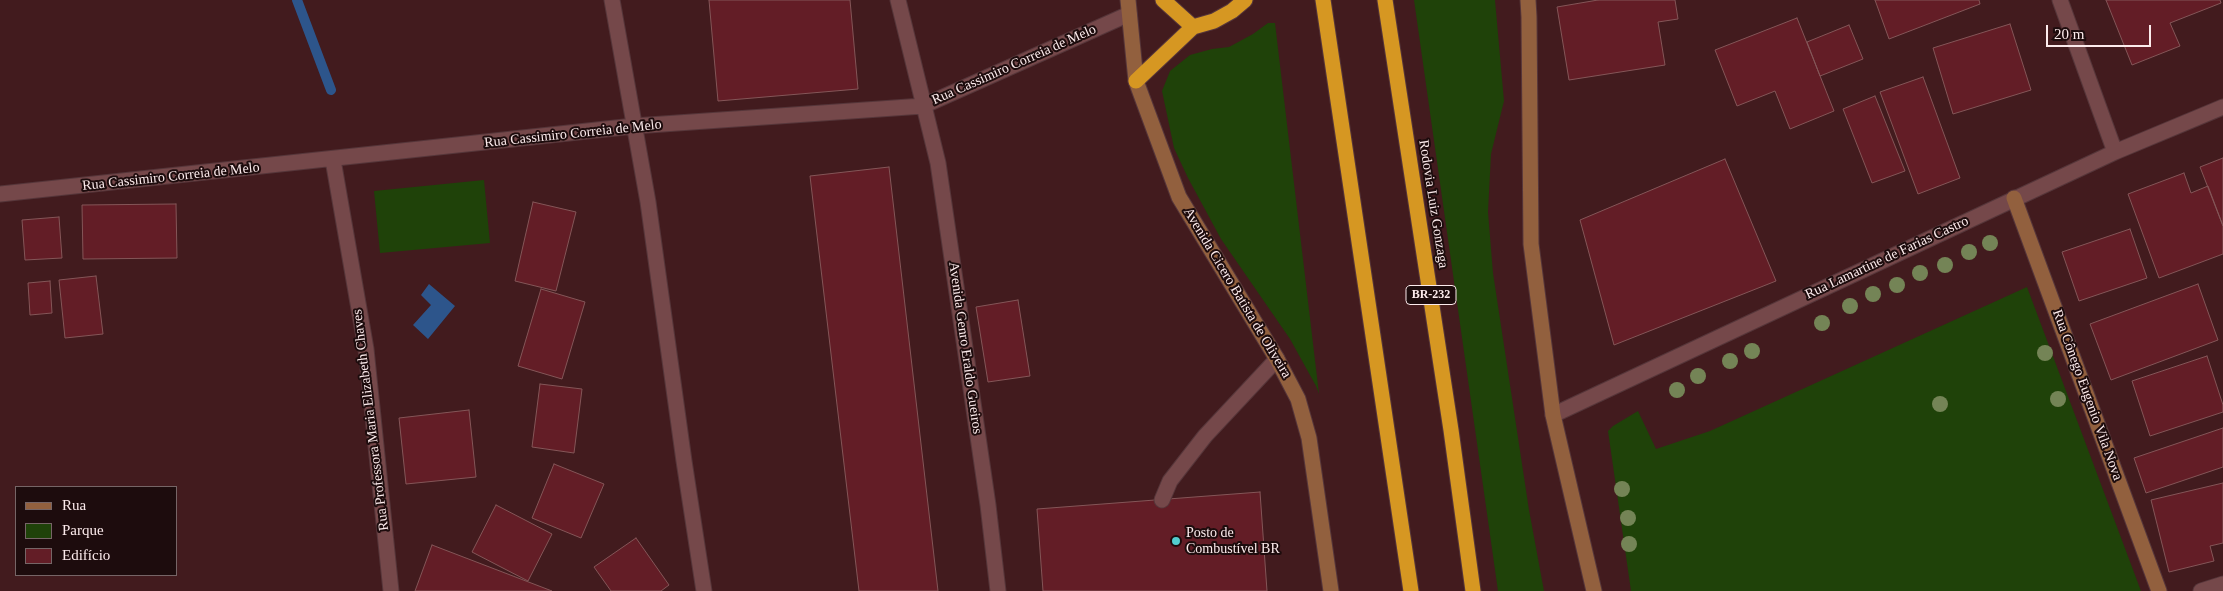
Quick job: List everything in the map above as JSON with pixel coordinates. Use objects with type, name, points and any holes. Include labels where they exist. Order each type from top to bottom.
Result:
[{"type":"highway","points":[[1163,0],[1193,27]]},
{"type":"highway","points":[[1136,81],[1193,27],[1214,21],[1232,11],[1246,0]]},
{"type":"highway","points":[[1323,0],[1411,591]]},
{"type":"highway","name":"Rodovia Luiz Gonzaga","points":[[1385,0],[1452,430],[1473,591]]},
{"type":"main road","points":[[1528,0],[1531,244],[1553,415],[1594,591]]},
{"type":"main road","name":"Avenida Cicero Batista de Oliveira","points":[[1129,7],[1136,81],[1179,197],[1277,359],[1298,398],[1309,438],[1332,591]]},
{"type":"main road","name":"Rua Cônego Eugenio Vila Nova","points":[[2014,198],[2159,591]]},
{"type":"street","points":[[612,0],[648,202],[704,591]]},
{"type":"street","name":"Avenida Genro Eraldo Gueiros","points":[[898,0],[938,163],[998,591]]},
{"type":"street","points":[[2060,0],[2115,152]]},
{"type":"street","name":"Rua Cassimiro Correia de Melo","points":[[0,194],[333,160],[634,126],[923,106],[1129,7]]},
{"type":"street","name":"Rua Lamartine de Farias Castro","points":[[1553,415],[2014,198],[2115,152],[2223,107]]},
{"type":"street","name":"Rua Professora Maria Elizabeth Chaves","points":[[333,160],[366,349],[391,591]]},
{"type":"street","points":[[1162,500],[1170,481],[1206,436],[1277,359]]},
{"type":"street","points":[[2201,591],[2223,584]]},
{"type":"green space","points":[[1414,0],[1495,0],[1504,101],[1491,154],[1488,212],[1493,273],[1529,510],[1544,591],[1498,591]]},
{"type":"green space","points":[[1268,23],[1275,23],[1319,394],[1290,339],[1221,239],[1188,178],[1174,148],[1162,91],[1170,71],[1190,55],[1229,47],[1253,34]]},
{"type":"green space","points":[[484,180],[490,243],[380,253],[374,191]]},
{"type":"green space","points":[[2027,287],[2141,591],[1631,591],[1608,431],[1613,426],[1638,411],[1656,449],[1710,431]]},
{"type":"water","points":[[429,284],[455,306],[428,339],[413,325],[431,305],[421,295]]},
{"type":"building","points":[[709,0],[850,0],[858,89],[718,101]]},
{"type":"building","points":[[1598,0],[1675,0],[1678,19],[1658,22],[1665,65],[1569,80],[1557,7]]},
{"type":"building","points":[[1875,0],[1979,0],[1980,4],[1889,39]]},
{"type":"building","points":[[2106,0],[2220,0],[2221,3],[2170,23],[2180,46],[2132,65]]},
{"type":"building","points":[[1797,18],[1834,111],[1790,129],[1775,91],[1737,106],[1715,50]]},
{"type":"building","points":[[2010,24],[2031,90],[1953,114],[1933,48]]},
{"type":"building","points":[[1849,25],[1863,59],[1820,76],[1807,42]]},
{"type":"building","points":[[1923,77],[1960,178],[1918,194],[1880,92]]},
{"type":"building","points":[[1875,96],[1905,171],[1872,183],[1843,109]]},
{"type":"building","points":[[2223,158],[2223,226],[2200,167]]},
{"type":"building","points":[[1725,159],[1776,281],[1614,345],[1580,220]]},
{"type":"building","points":[[889,167],[938,591],[859,591],[810,176]]},
{"type":"building","points":[[2184,173],[2191,193],[2208,186],[2223,226],[2223,254],[2159,278],[2128,194]]},
{"type":"building","points":[[533,202],[576,212],[556,291],[515,281]]},
{"type":"building","points":[[176,204],[177,258],[83,259],[82,205]]},
{"type":"building","points":[[59,217],[62,258],[25,260],[22,220]]},
{"type":"building","points":[[2130,229],[2147,278],[2079,301],[2062,252]]},
{"type":"building","points":[[96,276],[103,334],[65,338],[59,280]]},
{"type":"building","points":[[50,281],[52,313],[30,315],[28,283]]},
{"type":"building","points":[[2198,284],[2218,340],[2111,380],[2090,324]]},
{"type":"building","points":[[541,289],[585,302],[562,379],[518,366]]},
{"type":"building","points":[[1018,300],[1030,376],[988,382],[976,307]]},
{"type":"building","points":[[2207,356],[2223,405],[2223,412],[2150,436],[2132,381]]},
{"type":"building","points":[[540,384],[582,389],[574,453],[532,447]]},
{"type":"building","points":[[469,410],[476,477],[406,484],[399,418]]},
{"type":"building","points":[[2223,428],[2223,467],[2146,493],[2134,458]]},
{"type":"building","points":[[554,464],[604,484],[581,538],[532,518]]},
{"type":"building","points":[[2223,483],[2223,543],[2210,546],[2214,561],[2169,572],[2151,500]]},
{"type":"building","points":[[1260,492],[1267,591],[1043,591],[1037,509]]},
{"type":"building","points":[[496,505],[552,534],[528,581],[472,552]]},
{"type":"building","points":[[636,538],[669,585],[661,591],[611,591],[594,567]]},
{"type":"building","points":[[432,545],[552,591],[415,591]]},
{"type":"waterway","points":[[297,0],[331,90]]},
{"type":"place","name":"Posto de Combustível BR","points":[[1176,541]]}]
